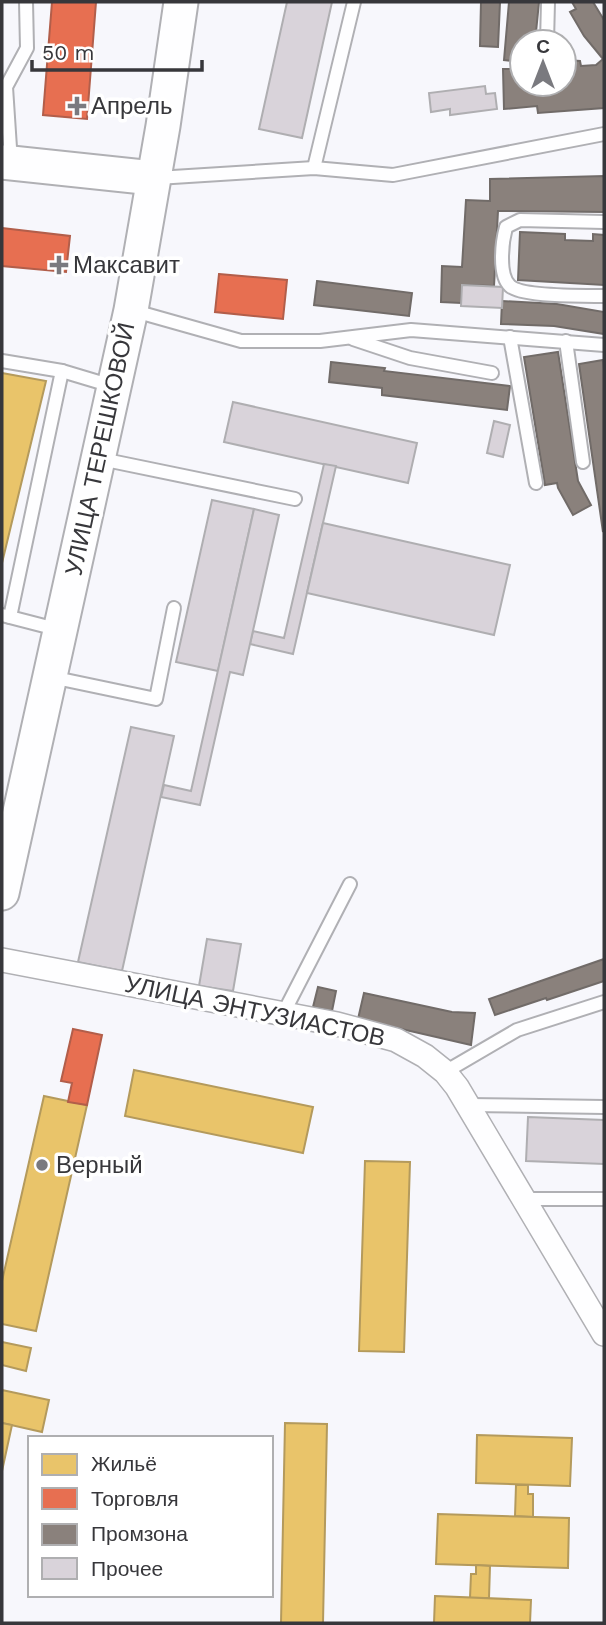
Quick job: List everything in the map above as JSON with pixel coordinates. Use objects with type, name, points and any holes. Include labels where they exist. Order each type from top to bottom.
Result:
[{"type":"main road","name":"УЛИЦА ТЕРЕШКОВОЙ","points":[[2,893],[131,310],[163,126],[181,2]]},
{"type":"main road","points":[[6,163],[153,178]]},
{"type":"street","name":"УЛИЦА ЭНТУЗИАСТОВ","points":[[2,960],[337,1024],[396,1040],[425,1056],[445,1072],[457,1087],[604,1334]]},
{"type":"lane","points":[[6,163],[6,87],[27,48],[26,2]]},
{"type":"lane","points":[[314,169],[354,2]]},
{"type":"lane","points":[[547,28],[548,2]]},
{"type":"lane","points":[[153,178],[314,169],[393,175],[604,134]]},
{"type":"lane","points":[[604,222],[520,220],[506,227],[502,242],[504,279],[513,289],[529,293],[604,296]]},
{"type":"lane","points":[[131,310],[241,341],[320,341],[411,330],[604,345]]},
{"type":"lane","points":[[510,337],[536,483]]},
{"type":"lane","points":[[349,338],[410,358],[492,373]]},
{"type":"lane","points":[[566,341],[583,462]]},
{"type":"lane","points":[[2,361],[62,372],[113,387]]},
{"type":"lane","points":[[60,631],[6,616],[62,372]]},
{"type":"lane","points":[[97,458],[295,499]]},
{"type":"lane","points":[[50,677],[156,699],[174,608]]},
{"type":"lane","points":[[283,1014],[350,884]]},
{"type":"lane","points":[[445,1072],[517,1031],[604,1002]]},
{"type":"lane","points":[[468,1105],[604,1107]]},
{"type":"lane","points":[[524,1199],[604,1199]]},
{"type":"building: Жильё","points":[[2,373],[46,381],[2,563]]},
{"type":"building: Жильё","points":[[134,1070],[313,1107],[303,1153],[125,1116]]},
{"type":"building: Жильё","points":[[44,1096],[87,1105],[36,1331],[2,1324],[2,1281]]},
{"type":"building: Жильё","points":[[365,1161],[410,1162],[404,1352],[359,1351]]},
{"type":"building: Жильё","points":[[2,1342],[31,1348],[26,1371],[2,1365]]},
{"type":"building: Жильё","points":[[2,1390],[49,1400],[42,1432],[2,1423]]},
{"type":"building: Жильё","points":[[2,1423],[12,1425],[2,1471]]},
{"type":"building: Жильё","points":[[285,1423],[327,1424],[323,1623],[281,1623]]},
{"type":"building: Жильё","points":[[477,1435],[572,1438],[570,1486],[476,1483]]},
{"type":"building: Жильё","points":[[516,1485],[528,1485],[528,1494],[533,1494],[533,1517],[515,1516]]},
{"type":"building: Жильё","points":[[438,1514],[569,1518],[568,1568],[436,1564]]},
{"type":"building: Жильё","points":[[476,1565],[490,1566],[489,1598],[470,1598],[471,1574],[476,1574]]},
{"type":"building: Жильё","points":[[435,1596],[531,1600],[530,1623],[434,1623]]},
{"type":"building: Торговля","points":[[52,2],[96,2],[87,119],[43,115]]},
{"type":"building: Торговля","points":[[2,228],[70,236],[66,272],[2,266]]},
{"type":"building: Торговля","points":[[219,274],[287,280],[283,319],[215,312]]},
{"type":"building: Торговля","points":[[73,1029],[102,1035],[87,1105],[68,1102],[72,1083],[61,1081]]},
{"type":"building: Промзона","points":[[481,2],[500,2],[498,47],[480,46]]},
{"type":"building: Промзона","points":[[509,2],[539,2],[536,28],[508,28],[508,60],[504,60]]},
{"type":"building: Промзона","points":[[572,2],[593,2],[604,20],[604,108],[538,113],[537,106],[504,109],[503,69],[508,69],[508,98],[578,98],[578,61],[581,66],[596,65],[603,59],[584,36],[570,12],[576,9]]},
{"type":"building: Промзона","points":[[604,176],[604,212],[498,211],[494,286],[462,285],[461,303],[441,302],[442,266],[462,267],[466,200],[490,201],[490,179]]},
{"type":"building: Промзона","points":[[520,232],[565,234],[565,240],[593,241],[593,234],[604,235],[604,285],[518,280]]},
{"type":"building: Промзона","points":[[317,281],[412,293],[409,316],[314,305]]},
{"type":"building: Промзона","points":[[502,301],[557,304],[604,312],[604,334],[554,326],[501,324]]},
{"type":"building: Промзона","points":[[558,352],[578,481],[591,505],[573,515],[557,483],[545,485],[524,357]]},
{"type":"building: Промзона","points":[[603,360],[604,369],[603,532],[579,364]]},
{"type":"building: Промзона","points":[[331,362],[510,386],[507,410],[382,395],[382,388],[329,382]]},
{"type":"building: Промзона","points":[[604,959],[604,981],[495,1015],[489,999]]},
{"type":"building: Промзона","points":[[318,987],[336,991],[332,1011],[313,1007]]},
{"type":"building: Промзона","points":[[364,993],[452,1012],[475,1013],[471,1045],[358,1019]]},
{"type":"building: Прочее","points":[[287,2],[332,2],[302,138],[259,129]]},
{"type":"building: Прочее","points":[[485,86],[486,94],[495,93],[497,109],[450,115],[450,109],[431,112],[429,93]]},
{"type":"building: Прочее","points":[[462,285],[503,287],[502,308],[461,306]]},
{"type":"building: Прочее","points":[[233,402],[417,443],[408,483],[224,442]]},
{"type":"building: Прочее","points":[[494,421],[510,425],[503,457],[487,453]]},
{"type":"building: Прочее","points":[[324,464],[336,466],[293,654],[250,644],[253,631],[284,638]]},
{"type":"building: Прочее","points":[[212,500],[254,509],[218,671],[176,662]]},
{"type":"building: Прочее","points":[[254,509],[279,515],[243,675],[230,672],[200,805],[161,797],[164,785],[191,791]]},
{"type":"building: Прочее","points":[[323,523],[510,565],[494,635],[307,593]]},
{"type":"building: Прочее","points":[[131,727],[174,736],[122,971],[78,962]]},
{"type":"building: Прочее","points":[[207,939],[241,944],[233,991],[199,986]]},
{"type":"building: Прочее","points":[[528,1117],[604,1120],[604,1164],[526,1161]]},
{"type":"place","name":"Апрель","points":[[77,106]]},
{"type":"place","name":"Максавит","points":[[59,265]]},
{"type":"place","name":"Верный","points":[[42,1165]]}]
